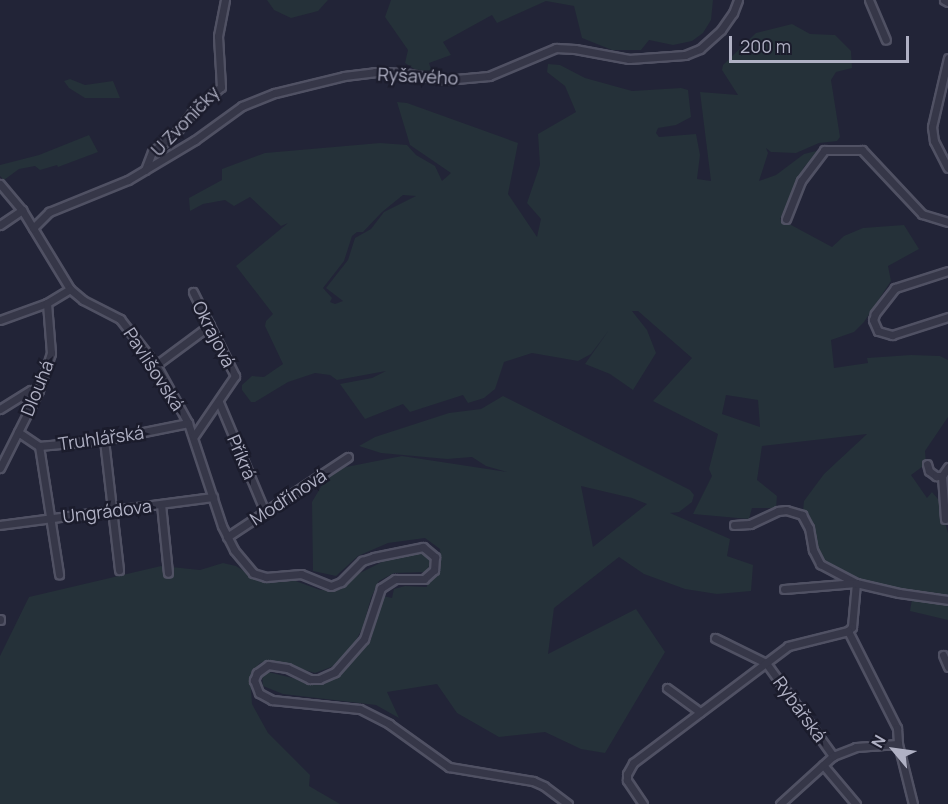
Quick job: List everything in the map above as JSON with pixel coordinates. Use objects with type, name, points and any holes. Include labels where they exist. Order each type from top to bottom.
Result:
[{"type":"street","name":"U Zvoničky","points":[[145,170],[152,152],[174,135],[197,107],[221,87],[218,36],[225,0]]},
{"type":"street","name":"Ryšavého","points":[[33,228],[49,212],[128,180],[195,140],[242,106],[275,93],[344,76],[375,72],[404,73],[446,80],[481,78],[498,74],[556,48],[575,49],[616,58],[684,55],[700,49],[721,30],[733,13],[738,0]]},
{"type":"street","points":[[869,0],[886,40]]},
{"type":"street","points":[[948,58],[932,127],[934,141],[948,168]]},
{"type":"street","points":[[945,69],[948,78]]},
{"type":"street","points":[[786,219],[801,181],[824,150],[862,150],[922,214],[948,222]]},
{"type":"street","name":"Pavlišovská","points":[[0,183],[22,210],[70,289],[83,300],[120,319],[156,365],[194,436],[227,537],[240,559],[262,577],[301,574],[331,586],[341,582],[362,561],[374,557],[423,547],[435,557],[435,570],[424,579],[395,579],[381,588],[364,639],[335,672],[319,680],[310,679],[287,668],[268,665],[257,673],[254,680],[255,688],[264,698],[360,709],[384,721],[449,767],[532,781],[544,786],[568,804]]},
{"type":"street","points":[[0,225],[22,210]]},
{"type":"street","points":[[948,271],[909,281],[890,292],[873,320],[874,327],[885,334],[906,333],[948,317]]},
{"type":"street","points":[[0,320],[47,303],[70,289]]},
{"type":"street","name":"Okrajová","points":[[193,292],[235,376],[219,402]]},
{"type":"street","name":"Dlouhá","points":[[0,468],[39,390],[51,353],[47,303]]},
{"type":"street","points":[[156,365],[210,326]]},
{"type":"street","points":[[0,409],[32,390],[39,390]]},
{"type":"street","points":[[194,436],[219,402]]},
{"type":"street","name":"Příkrá","points":[[219,402],[265,512]]},
{"type":"street","name":"Truhlářská","points":[[18,432],[39,446],[104,440],[188,423]]},
{"type":"street","points":[[104,440],[119,570]]},
{"type":"street","points":[[39,446],[59,574]]},
{"type":"street","name":"Modřínová","points":[[227,537],[348,457]]},
{"type":"street","points":[[927,464],[931,473],[942,476]]},
{"type":"street","points":[[945,519],[942,476],[948,467]]},
{"type":"street","name":"Ungrádova","points":[[0,525],[213,496]]},
{"type":"street","points":[[161,504],[168,573]]},
{"type":"street","points":[[734,525],[755,522],[777,511],[786,510],[802,515],[820,564],[856,583]]},
{"type":"street","points":[[856,583],[852,627],[848,631],[897,728],[898,744],[913,804]]},
{"type":"street","points":[[784,589],[856,583],[899,594],[948,600]]},
{"type":"street","name":"Rybářská","points":[[643,804],[627,780],[627,774],[633,762],[797,642],[848,631]]},
{"type":"street","name":"Rybářská","points":[[715,638],[766,663],[834,756]]},
{"type":"street","points":[[943,655],[948,667]]},
{"type":"street","points":[[667,688],[700,712]]},
{"type":"street","points":[[780,804],[834,756],[856,747],[898,744]]},
{"type":"street","points":[[823,765],[856,804]]},
{"type":"shaded area","points":[[267,0],[328,0],[318,11],[291,18],[274,10]]},
{"type":"shaded area","points":[[391,0],[713,0],[711,20],[703,33],[692,41],[673,45],[649,40],[641,50],[612,50],[582,38],[574,6],[546,1],[497,23],[492,15],[443,42],[451,55],[429,63],[433,76],[419,72],[405,63],[408,50],[385,17]]},
{"type":"shaded area","points":[[792,24],[810,34],[835,35],[851,51],[852,68],[836,72],[831,80],[840,137],[837,141],[819,143],[796,153],[771,152],[766,148],[768,153],[759,181],[776,175],[804,154],[820,150],[804,167],[780,219],[832,247],[844,236],[863,228],[904,225],[919,249],[888,266],[891,281],[864,322],[854,332],[831,340],[834,368],[868,363],[867,358],[911,355],[940,356],[948,360],[948,417],[925,451],[926,464],[911,475],[927,498],[932,492],[938,499],[948,533],[948,620],[910,611],[913,593],[866,582],[830,567],[818,557],[803,511],[804,501],[824,474],[867,434],[762,446],[757,480],[777,496],[776,508],[752,508],[749,519],[693,514],[712,476],[709,469],[718,434],[653,401],[692,358],[638,311],[632,311],[647,330],[656,353],[633,390],[610,374],[585,364],[609,330],[591,354],[578,361],[532,353],[504,362],[495,389],[484,398],[468,403],[463,395],[410,412],[403,404],[365,419],[340,384],[372,378],[386,371],[337,380],[330,375],[315,373],[288,382],[255,402],[251,402],[242,390],[242,385],[252,376],[264,377],[283,364],[265,326],[266,321],[273,314],[236,266],[288,223],[281,226],[250,197],[234,206],[225,200],[203,204],[190,211],[189,198],[222,180],[222,169],[265,153],[380,143],[407,145],[416,155],[435,166],[442,181],[451,173],[410,145],[397,102],[407,103],[518,143],[508,194],[537,237],[541,219],[527,203],[540,165],[538,134],[576,112],[565,86],[547,72],[548,64],[560,65],[585,78],[632,91],[681,88],[688,90],[691,117],[676,125],[658,128],[656,133],[659,137],[696,134],[700,155],[697,179],[711,181],[700,92],[738,95],[722,70],[723,65],[756,33]],"holes":[[[403,195],[416,196],[384,212],[371,229],[355,238],[348,260],[326,288],[343,301],[335,304],[330,302],[332,298],[323,288],[344,261],[352,236],[357,232],[363,232],[382,212]],[[726,395],[758,400],[760,427],[722,414]]]},
{"type":"shaded area","points":[[70,79],[85,85],[113,81],[120,98],[85,98],[69,88],[64,81]]},
{"type":"shaded area","points":[[89,135],[98,152],[58,167],[57,165],[40,170],[35,166],[19,169],[4,180],[0,176],[0,165],[39,155]]},
{"type":"shaded area","points":[[503,396],[690,490],[694,495],[692,502],[679,512],[670,513],[730,539],[727,556],[753,565],[751,591],[717,594],[685,589],[644,574],[619,557],[554,608],[548,654],[636,609],[665,652],[605,753],[581,749],[545,732],[499,737],[457,713],[437,684],[387,692],[399,718],[376,705],[283,694],[263,686],[262,676],[268,672],[317,684],[334,679],[371,639],[383,596],[392,598],[394,589],[405,586],[427,587],[427,583],[441,567],[440,549],[425,538],[388,543],[358,556],[336,576],[313,571],[312,502],[329,473],[336,469],[402,456],[507,472],[486,466],[472,457],[447,459],[381,453],[359,446],[375,437],[449,413],[481,409]],"holes":[[[581,486],[632,498],[647,504],[593,547]]]},
{"type":"shaded area","points":[[421,551],[431,559],[427,572],[394,573],[379,581],[371,598],[363,627],[353,646],[334,666],[315,673],[272,660],[260,663],[250,676],[252,704],[268,733],[310,775],[309,786],[340,804],[0,804],[0,656],[29,597],[161,566],[200,570],[223,563],[236,566],[261,582],[293,580],[320,590],[340,590],[360,573],[396,555]]}]
